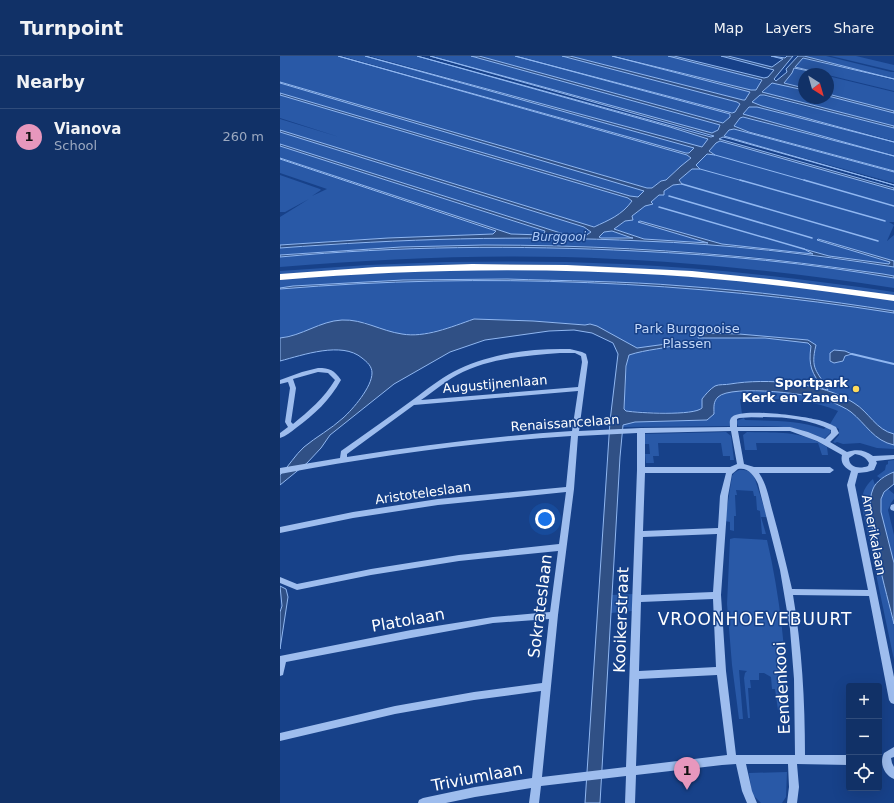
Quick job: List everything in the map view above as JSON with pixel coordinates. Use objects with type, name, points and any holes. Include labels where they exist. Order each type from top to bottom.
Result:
[{"type":"highway","points":[[280,270],[364,263],[464,259],[598,261],[737,270],[894,290]]},
{"type":"highway","points":[[280,277],[388,269],[460,267],[606,269],[742,278],[821,287],[894,298]]},
{"type":"street","name":"Augustijnenlaan","points":[[344,460],[344,453],[411,403],[445,380],[467,368],[491,360],[518,354],[571,350],[584,355],[585,362],[575,434]]},
{"type":"street","points":[[280,382],[311,371],[324,369],[333,373],[338,380],[333,389],[320,404],[292,428],[280,436]]},
{"type":"street","points":[[290,379],[293,388],[288,422],[292,428]]},
{"type":"street","name":"Augustijnenlaan","points":[[411,403],[581,389]]},
{"type":"street","points":[[741,465],[733,422],[734,418],[738,416],[797,417],[816,421],[834,429],[834,436],[826,442]]},
{"type":"street","name":"Renaissancelaan","points":[[280,471],[311,465],[457,444],[628,431],[641,433],[734,429],[790,429],[806,432],[847,455]]},
{"type":"street","name":"Kooikerstraat","points":[[630,803],[641,433]]},
{"type":"street","name":"Sokrateslaan","points":[[534,803],[575,434]]},
{"type":"street","points":[[853,452],[867,455],[871,459],[872,464],[870,469],[863,471],[855,470],[846,463],[845,458],[853,452]]},
{"type":"street","points":[[871,459],[894,457]]},
{"type":"street","points":[[752,803],[736,760],[721,671],[716,595],[720,532],[724,496],[729,474],[735,467],[741,465],[753,470],[830,470]]},
{"type":"street","points":[[641,470],[732,470]]},
{"type":"street","name":"Eendenkooi","points":[[753,470],[758,477],[766,501],[788,592],[798,668],[796,759],[794,797],[792,803]]},
{"type":"street","name":"Amerikalaan","points":[[855,470],[851,485],[894,700]]},
{"type":"street","name":"Aristoteleslaan","points":[[280,530],[353,515],[438,502],[570,489]]},
{"type":"street","points":[[639,534],[720,532]]},
{"type":"street","points":[[280,580],[297,587],[371,572],[452,559],[562,547]]},
{"type":"street","points":[[788,592],[872,593]]},
{"type":"street","points":[[637,599],[716,595]]},
{"type":"street","name":"Platolaan","points":[[280,672],[282,659],[478,622],[554,615]]},
{"type":"street","points":[[634,675],[721,671]]},
{"type":"street","points":[[280,737],[395,710],[474,696],[546,686]]},
{"type":"street","points":[[894,751],[887,756],[883,762],[894,774]]},
{"type":"street","name":"Triviumlaan","points":[[424,803],[475,792],[609,772],[736,760],[846,760]]},
{"type":"green space","points":[[280,56],[338,56],[687,155],[691,158],[666,180],[661,181],[652,188],[647,188],[280,82]]},
{"type":"green space","points":[[342,56],[365,56],[694,148],[689,153],[682,152]]},
{"type":"green space","points":[[370,56],[417,56],[709,139],[702,147],[696,146]]},
{"type":"green space","points":[[432,56],[471,56],[720,125],[714,133],[707,132]]},
{"type":"green space","points":[[479,56],[562,56],[740,104],[735,112],[727,112],[523,57],[730,114],[731,116],[724,122],[720,122]]},
{"type":"green space","points":[[570,56],[612,56],[750,92],[745,100],[739,99]]},
{"type":"green space","points":[[616,56],[668,56],[751,77],[763,82],[756,90],[751,90]]},
{"type":"green space","points":[[804,56],[826,56],[894,72],[894,79]]},
{"type":"green space","points":[[831,56],[856,56],[894,65],[894,71]]},
{"type":"green space","points":[[802,58],[894,80],[894,91],[834,76],[834,68],[795,67]]},
{"type":"green space","points":[[794,68],[798,69],[798,86],[784,83]]},
{"type":"green space","points":[[834,77],[894,92],[894,111],[834,96]]},
{"type":"green space","points":[[280,83],[644,191],[638,197],[630,196],[280,93]]},
{"type":"green space","points":[[773,83],[798,89],[798,102],[763,93],[770,84]]},
{"type":"green space","points":[[280,95],[605,191],[628,198],[632,201],[618,216],[612,220],[599,225],[586,225],[280,130],[280,119],[339,137],[280,118]]},
{"type":"green space","points":[[760,95],[894,128],[894,141],[754,104],[752,102]]},
{"type":"green space","points":[[834,98],[894,113],[894,126],[807,104],[834,104]]},
{"type":"green space","points":[[749,107],[757,107],[894,142],[894,156],[742,115]]},
{"type":"green space","points":[[742,117],[894,156],[894,171],[734,127]]},
{"type":"green space","points":[[734,129],[894,172],[894,183],[724,136],[729,130]]},
{"type":"green space","points":[[280,132],[584,227],[591,232],[585,236],[567,235],[280,144]]},
{"type":"green space","points":[[720,141],[894,189],[894,222],[889,222],[894,225],[887,241],[894,235],[894,261],[818,239],[817,240],[890,262],[889,264],[829,256],[808,250],[813,254],[722,244],[640,221],[639,222],[709,243],[644,239],[614,229],[625,221],[631,221],[632,216],[645,206],[652,204],[650,202],[659,195],[664,194],[664,191],[673,185],[682,184],[679,180],[692,169],[699,168],[695,165],[707,154],[714,154],[709,151],[716,143]]},
{"type":"green space","points":[[280,146],[545,231],[543,235],[511,234],[280,158]]},
{"type":"green space","points":[[280,159],[496,231],[496,233],[280,245],[280,217],[309,199],[285,212],[280,212],[280,175],[321,190],[312,196],[327,189],[280,173]]},
{"type":"green space","points":[[612,231],[634,238],[601,238],[599,236],[604,232]]},
{"type":"green space","points":[[443,239],[605,239],[713,245],[781,252],[894,267],[894,276],[742,256],[588,246],[434,246],[280,255],[280,248]]},
{"type":"green space","points":[[446,247],[558,248],[670,252],[783,262],[894,278],[894,288],[812,276],[730,267],[606,258],[422,258],[280,267],[280,257],[373,250]]},
{"type":"green space","points":[[446,262],[578,262],[690,268],[792,278],[860,287],[894,292],[894,296],[736,276],[631,268],[525,264],[472,264],[376,268],[280,275],[280,271],[368,265]]},
{"type":"green space","name":"Park Burggooise Plassen","points":[[466,269],[587,271],[678,276],[778,285],[894,300],[894,441],[859,410],[804,386],[774,382],[741,382],[715,386],[699,411],[678,413],[626,411],[624,409],[628,344],[587,325],[533,321],[502,321],[448,328],[423,334],[403,335],[381,329],[364,322],[326,323],[301,333],[280,338],[280,279]]},
{"type":"green space","points":[[752,391],[803,394],[828,400],[851,412],[881,440],[894,445],[894,449],[877,448],[860,443],[835,443],[833,442],[839,435],[839,429],[830,424],[838,411],[815,403],[790,400],[740,399],[742,414],[732,416],[730,426],[623,427],[623,425],[635,422],[707,420],[714,414],[713,405],[718,396],[731,392]]},
{"type":"green space","points":[[744,418],[745,420],[795,422],[824,429],[826,427],[830,429],[831,432],[824,439],[814,434],[793,428],[738,426],[736,421]]},
{"type":"green space","points":[[726,432],[731,436],[734,460],[730,460],[730,456],[723,456],[721,443],[658,443],[659,456],[653,456],[654,463],[646,463],[645,454],[650,454],[649,444],[644,444],[644,434]]},
{"type":"green space","points":[[747,432],[798,435],[808,438],[827,447],[828,455],[822,455],[818,443],[756,443],[757,450],[745,450],[743,435]]},
{"type":"green space","points":[[894,460],[894,472],[881,479],[877,476],[885,470],[888,461]]},
{"type":"green space","points":[[739,470],[749,471],[754,476],[767,517],[761,517],[766,534],[762,534],[760,511],[757,510],[756,496],[754,496],[753,491],[736,490],[736,516],[734,516],[734,531],[730,530],[730,522],[725,521],[732,476]]},
{"type":"green space","points":[[873,479],[875,485],[870,499],[871,522],[894,624],[894,660],[863,512],[862,502],[864,490]]},
{"type":"green space","points":[[888,489],[894,494],[894,499],[888,510],[894,535],[894,563],[883,522],[881,506],[881,500],[884,492]]},
{"type":"green space","points":[[730,539],[767,540],[772,561],[782,625],[788,712],[778,710],[775,689],[772,689],[771,677],[764,673],[759,673],[759,680],[750,680],[751,688],[748,688],[750,718],[748,718],[744,678],[747,671],[739,670],[743,719],[739,719],[732,665],[727,604]]},
{"type":"green space","points":[[633,594],[632,611],[611,613],[612,595]]},
{"type":"green space","points":[[787,772],[786,797],[782,803],[761,803],[752,794],[749,773]]},
{"type":"water","name":"Burggooi","points":[[338,56],[686,153],[689,153],[694,148],[365,56],[702,147],[708,139],[417,56],[711,137],[714,136],[430,56],[712,133],[718,130],[720,125],[471,56],[479,56],[723,123],[730,117],[730,114],[515,56],[732,113],[735,112],[740,104],[737,102],[562,56],[570,56],[743,100],[745,100],[750,92],[612,56],[751,90],[756,90],[762,80],[668,56],[674,56],[764,78],[768,77],[774,70],[721,56],[728,56],[772,67],[783,59],[771,56],[785,58],[787,56],[793,56],[774,79],[776,81],[787,72],[786,69],[798,56],[804,56],[894,79],[803,58],[795,67],[799,68],[794,68],[784,83],[798,86],[798,89],[772,83],[762,92],[798,101],[798,104],[764,95],[760,95],[752,102],[894,142],[757,107],[749,107],[743,114],[894,156],[743,117],[740,118],[734,126],[749,132],[894,172],[734,129],[729,130],[724,136],[894,185],[731,139],[723,137],[719,139],[894,188],[894,190],[720,141],[716,143],[709,151],[715,155],[707,154],[696,165],[700,169],[692,169],[679,180],[682,184],[673,185],[664,191],[664,195],[659,195],[651,202],[653,204],[645,206],[632,216],[633,220],[625,221],[614,229],[644,239],[708,243],[638,222],[640,221],[722,244],[813,254],[804,249],[829,256],[889,264],[890,262],[817,240],[818,239],[894,261],[894,267],[737,247],[674,242],[597,239],[506,238],[415,240],[280,248],[280,245],[388,238],[493,234],[496,231],[280,158],[511,234],[543,235],[545,231],[280,146],[280,144],[567,235],[585,236],[591,232],[584,227],[280,132],[280,130],[594,227],[620,214],[632,201],[628,198],[280,95],[280,93],[630,196],[638,197],[644,191],[280,82],[647,188],[652,188],[661,181],[666,180],[691,158],[687,155]],"holes":[[[612,231],[632,238],[599,237],[604,232]]]},
{"type":"water","points":[[834,96],[894,111],[894,113],[834,98]]},
{"type":"water","points":[[799,104],[809,104],[894,126],[894,128]]},
{"type":"water","points":[[484,245],[593,247],[702,253],[815,265],[883,274],[894,276],[894,278],[765,260],[591,249],[502,247],[413,249],[324,253],[280,257],[280,255],[401,247]]},
{"type":"water","points":[[507,279],[595,281],[710,288],[815,300],[894,311],[894,313],[741,293],[588,283],[434,281],[280,289],[293,286],[403,280]]},
{"type":"water","points":[[474,319],[585,325],[590,324],[597,326],[637,348],[681,342],[683,343],[629,355],[626,366],[624,409],[626,411],[678,413],[697,411],[702,408],[703,397],[717,385],[760,381],[794,383],[826,390],[841,396],[859,407],[882,429],[894,434],[894,445],[887,443],[871,432],[849,411],[823,399],[792,393],[756,391],[726,393],[718,397],[714,407],[714,414],[707,420],[635,422],[623,425],[600,803],[585,803],[610,421],[618,354],[613,343],[592,333],[574,330],[549,331],[485,340],[450,352],[394,384],[330,435],[321,448],[307,463],[280,485],[280,475],[301,450],[338,422],[357,403],[369,385],[372,371],[370,366],[362,358],[354,353],[344,350],[322,351],[280,361],[280,338],[288,337],[326,323],[342,320],[357,321],[394,332],[411,335],[438,331]]},
{"type":"water","points":[[705,333],[739,334],[808,340],[816,345],[814,365],[828,390],[823,389],[812,369],[810,359],[811,346],[808,343],[765,338],[698,338],[699,335]]},
{"type":"water","points":[[834,350],[845,351],[852,354],[845,356],[843,361],[834,363],[830,361],[830,353]]},
{"type":"water","points":[[894,472],[894,484],[884,492],[881,499],[881,512],[894,563],[894,624],[877,555],[873,534],[870,500],[876,483]]},
{"type":"water","points":[[280,586],[286,589],[288,597],[280,649],[280,612],[282,606]]},
{"type":"waterway","points":[[715,155],[807,181]]},
{"type":"waterway","points":[[700,169],[743,181]]},
{"type":"waterway","points":[[740,180],[885,221]]},
{"type":"waterway","points":[[804,180],[894,206]]},
{"type":"waterway","points":[[682,184],[878,241]]},
{"type":"waterway","points":[[669,196],[812,238]]},
{"type":"waterway","points":[[659,207],[804,249]]},
{"type":"waterway","points":[[852,354],[894,364]]},
{"type":"place","name":"Sportpark Kerk en Zanen","points":[[856,389]]},
{"type":"place","name":"Vianova","points":[[687,790]]},
{"type":"district","name":"VROONHOEVEBUURT","points":[[755,619]]}]
